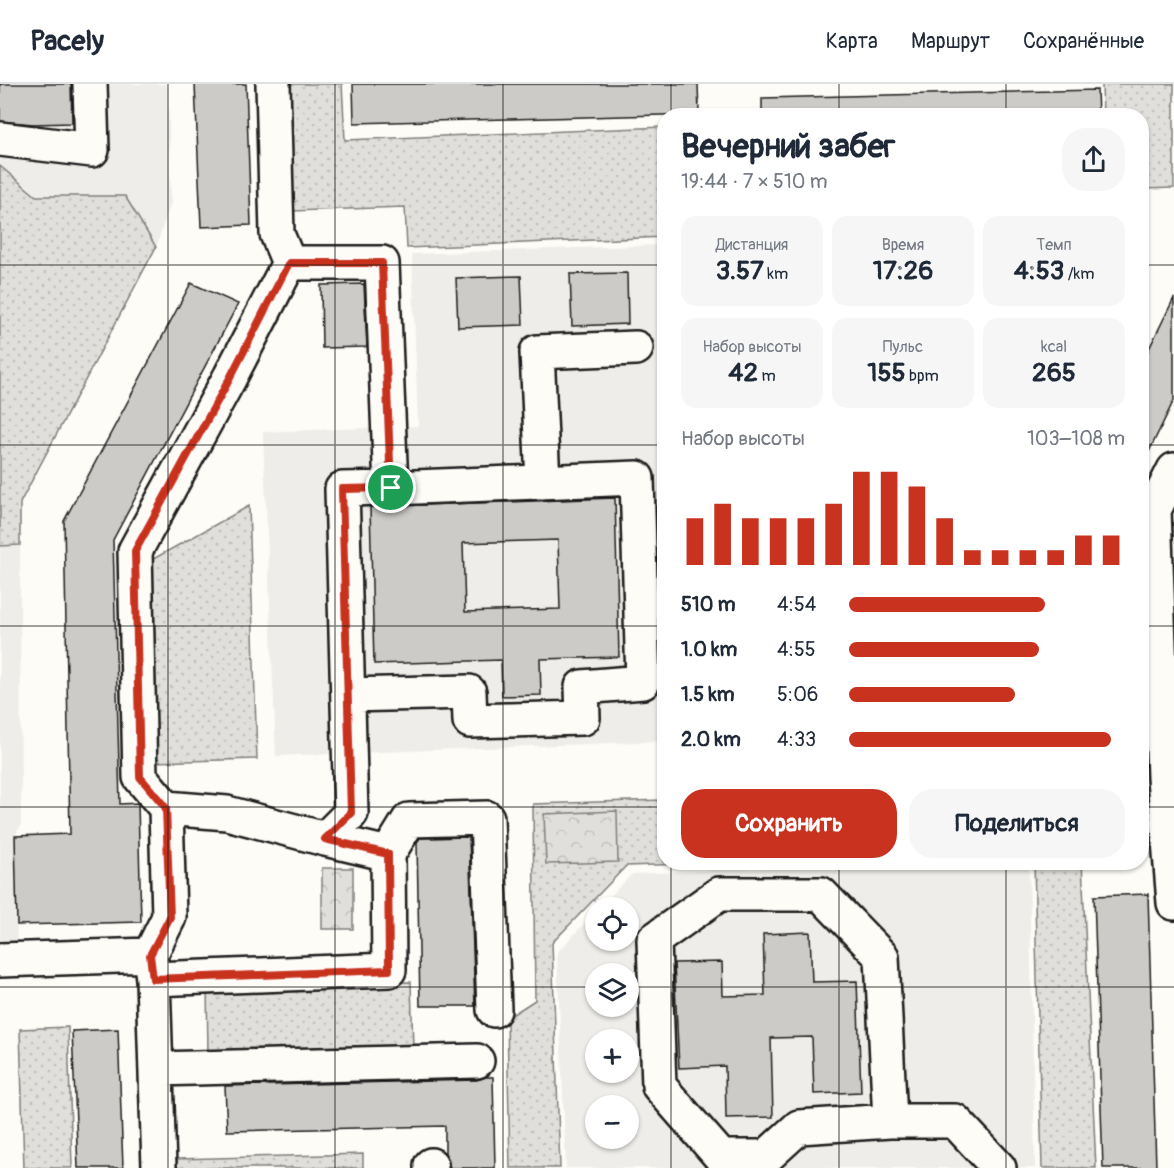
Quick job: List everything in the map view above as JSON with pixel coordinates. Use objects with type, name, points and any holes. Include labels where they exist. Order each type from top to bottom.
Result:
[{"type":"lane","points":[[0,139],[92,150],[90,84]]},
{"type":"lane","points":[[159,1168],[152,967],[170,917],[166,808],[140,777],[135,551],[230,378],[289,263],[277,234],[273,84]]},
{"type":"lane","points":[[289,263],[382,263],[391,488]]},
{"type":"lane","points":[[543,482],[537,352],[636,348]]},
{"type":"lane","points":[[1173,885],[1164,778],[1154,510],[1174,470]]},
{"type":"lane","points":[[325,839],[351,813],[342,489],[637,478],[643,682],[582,687],[583,718],[470,721],[469,692],[348,695]]},
{"type":"lane","points":[[166,808],[227,813],[388,854]]},
{"type":"lane","points":[[0,960],[152,967],[389,970],[388,854],[409,820],[487,818],[494,1010]]},
{"type":"lane","points":[[890,1121],[882,957],[821,894],[719,894],[654,940],[659,1086],[721,1157],[766,1157],[799,1127],[890,1121],[955,1121],[999,1168]]},
{"type":"lane","points":[[156,1069],[477,1060]]},
{"type":"shaded area","points":[[0,84],[168,84],[171,202],[156,247],[125,196],[36,196],[0,166]]},
{"type":"shaded area","points":[[657,245],[657,741],[276,756],[263,432],[418,426],[412,254]]},
{"type":"shaded area","points":[[20,545],[21,825],[15,836],[17,951],[0,953],[0,546]]},
{"type":"shaded area","points":[[723,870],[1029,870],[1035,1168],[566,1168],[557,953],[585,923],[585,951],[639,951],[639,897],[610,897],[632,874]]},
{"type":"green space","points":[[286,84],[342,84],[345,140],[657,127],[657,237],[407,248],[405,207],[291,211]]},
{"type":"green space","points":[[1102,84],[1174,84],[1174,188],[1149,189],[1149,108],[1103,108]]},
{"type":"green space","points":[[0,166],[36,196],[125,196],[156,247],[20,503],[20,545],[0,546]]},
{"type":"green space","points":[[249,506],[257,759],[152,762],[146,563]]},
{"type":"green space","points":[[657,800],[657,865],[626,866],[596,897],[585,897],[585,909],[552,943],[560,1168],[510,1168],[507,1018],[535,1000],[533,804]]},
{"type":"green space","points":[[617,811],[618,862],[546,864],[544,814]]},
{"type":"green space","points":[[322,868],[353,868],[353,929],[322,929]]},
{"type":"green space","points":[[1034,870],[1082,870],[1096,1168],[1042,1168]]},
{"type":"green space","points":[[411,982],[413,1049],[208,1054],[207,986]]},
{"type":"green space","points":[[68,1027],[72,1168],[24,1168],[20,1029]]},
{"type":"green space","points":[[363,1154],[363,1168],[177,1168],[177,1159]]},
{"type":"building","points":[[0,84],[71,84],[72,123],[33,124],[0,121]]},
{"type":"building","points":[[195,84],[246,84],[251,225],[201,227]]},
{"type":"building","points":[[353,84],[698,84],[699,108],[657,108],[657,115],[354,123]]},
{"type":"building","points":[[1097,90],[1098,108],[762,108],[762,98]]},
{"type":"building","points":[[627,273],[628,324],[572,326],[570,274]]},
{"type":"building","points":[[521,276],[523,325],[458,327],[456,278]]},
{"type":"building","points":[[191,283],[238,304],[113,540],[120,804],[138,803],[141,922],[17,925],[15,836],[70,834],[64,521]]},
{"type":"building","points":[[364,284],[367,347],[322,348],[321,285]]},
{"type":"building","points":[[1174,298],[1174,400],[1149,452],[1149,349]]},
{"type":"building","points":[[615,498],[619,657],[540,659],[541,695],[502,696],[501,660],[374,664],[370,507]],"holes":[[[558,540],[560,609],[465,612],[463,543]]]},
{"type":"building","points":[[469,837],[475,1006],[420,1006],[417,842],[420,838]]},
{"type":"building","points":[[1148,894],[1156,1168],[1103,1168],[1094,896]]},
{"type":"building","points":[[810,932],[812,982],[857,981],[861,1092],[814,1094],[812,1037],[771,1038],[773,1117],[726,1118],[725,1066],[679,1068],[674,963],[722,962],[723,996],[765,995],[763,934]]},
{"type":"building","points":[[118,1029],[123,1168],[78,1168],[72,1031]]},
{"type":"building","points":[[493,1077],[495,1168],[450,1168],[445,1154],[445,1126],[227,1131],[225,1086],[477,1080]]},
{"type":"route","points":[[289,263],[382,263],[391,488],[342,489],[351,813],[325,839],[388,854],[389,970],[153,979],[150,955],[170,917],[166,808],[140,777],[135,551],[230,378],[289,263]]}]
